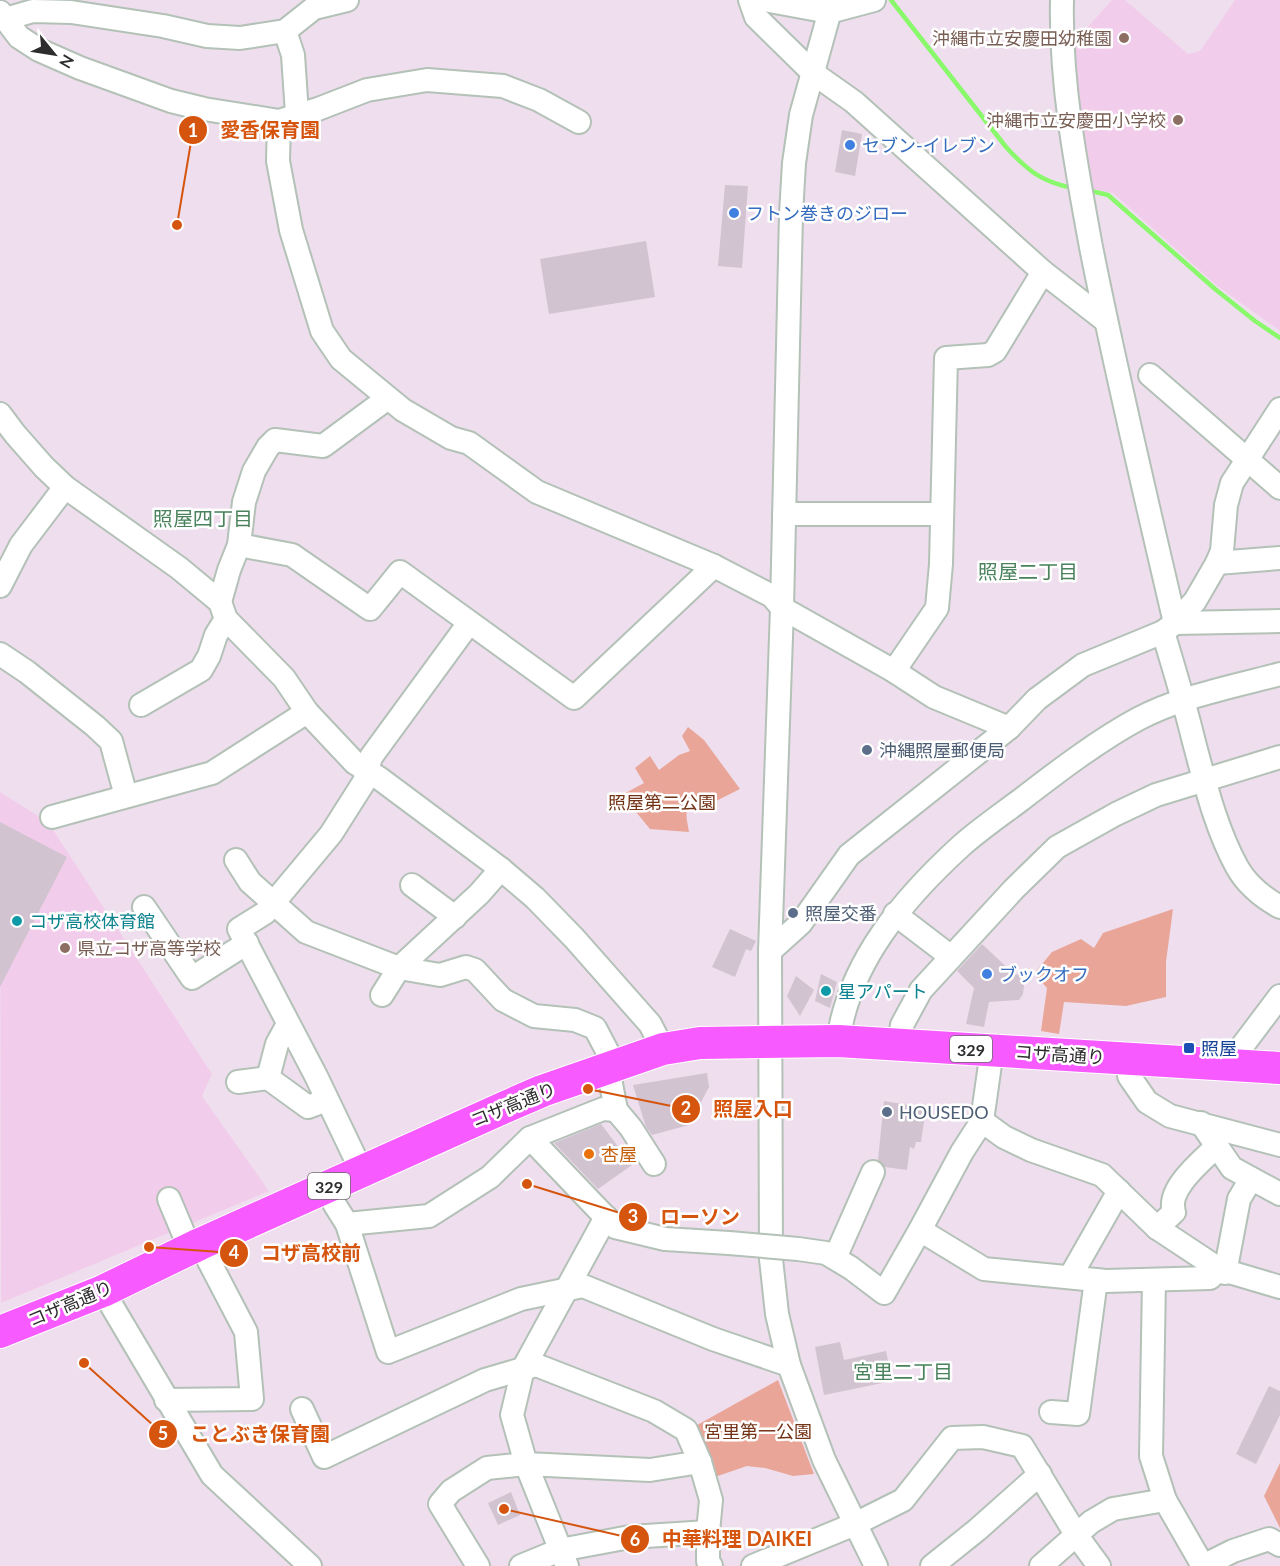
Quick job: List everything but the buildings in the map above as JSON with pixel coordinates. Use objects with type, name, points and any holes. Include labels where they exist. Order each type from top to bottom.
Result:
[{"type":"highway","name":"コザ高通り","points":[[0,1332],[103,1291],[361,1170],[542,1091],[663,1048],[700,1043],[838,1041],[1280,1068]]},
{"type":"street","points":[[2,15],[33,11],[71,12],[163,26],[207,36],[240,38],[285,31],[315,4],[347,0]]},
{"type":"street","points":[[750,0],[756,17],[813,73],[854,102],[1043,272],[1106,321]]},
{"type":"street","points":[[764,0],[831,6],[865,2]]},
{"type":"street","points":[[1062,0],[1061,38],[1077,172],[1183,700],[1204,779],[1237,867],[1249,885],[1280,907]]},
{"type":"street","points":[[831,6],[801,115],[794,173],[770,951],[771,1259],[777,1314],[789,1365],[824,1460],[876,1566]]},
{"type":"street","points":[[2,15],[19,37],[29,44],[81,68],[171,101],[204,109],[288,118],[368,90],[427,80],[504,86],[538,100],[579,122]]},
{"type":"street","points":[[285,31],[293,55],[288,118],[278,161],[291,230],[322,331],[341,359],[403,410],[451,438],[469,443],[537,492],[714,566],[772,596],[782,608],[894,671],[934,697],[1009,728]]},
{"type":"street","points":[[894,671],[937,608],[941,564],[946,358],[988,355],[995,351],[1043,272]]},
{"type":"street","points":[[1150,375],[1280,488]]},
{"type":"street","points":[[141,705],[201,670],[209,656],[223,611],[229,570],[239,545],[244,502],[254,471],[268,447],[275,440],[323,446],[388,398]]},
{"type":"street","points":[[1169,627],[1195,601],[1217,563],[1222,551],[1226,505],[1232,483],[1280,410]]},
{"type":"street","points":[[0,414],[36,459],[65,487],[179,568],[223,611],[285,678],[307,711],[355,763],[501,868],[535,898],[574,938],[650,1024],[663,1048]]},
{"type":"street","points":[[0,586],[21,545],[65,487]]},
{"type":"street","points":[[784,514],[942,514]]},
{"type":"street","points":[[239,545],[292,555],[370,609],[400,572],[574,698],[714,566]]},
{"type":"street","points":[[1217,563],[1280,558]]},
{"type":"street","points":[[770,951],[801,923],[849,855],[1009,728],[1037,699],[1083,665],[1169,627],[1280,621]]},
{"type":"street","points":[[361,1170],[239,928],[265,913],[331,834],[364,782],[371,757],[469,623]]},
{"type":"street","points":[[0,654],[36,679],[111,741],[126,796]]},
{"type":"street","points":[[838,1041],[840,1022],[850,992],[868,955],[896,914],[962,845],[1056,772],[1138,719],[1183,700],[1280,674]]},
{"type":"street","points":[[52,817],[212,773],[307,711]]},
{"type":"street","points":[[899,1045],[902,1025],[921,990],[950,956],[1057,847],[1156,795],[1280,758]]},
{"type":"street","points":[[236,860],[250,882],[306,932],[399,968],[440,975],[466,967],[476,970],[503,1000],[534,1016],[575,1020],[596,1028],[612,1067],[616,1110],[631,1128],[654,1164]]},
{"type":"street","points":[[382,995],[399,968],[479,894],[501,868]]},
{"type":"street","points":[[412,885],[455,916]]},
{"type":"street","points":[[144,907],[192,978],[247,943]]},
{"type":"street","points":[[896,914],[950,956]]},
{"type":"street","points":[[1238,1065],[1240,1048],[1280,996]]},
{"type":"street","points":[[268,1078],[277,1044],[288,1024]]},
{"type":"street","points":[[530,1138],[615,1227],[665,1239],[826,1253],[851,1268],[884,1293],[962,1152],[982,1121],[992,1050]]},
{"type":"street","points":[[1130,1059],[1129,1076],[1147,1102],[1170,1116],[1280,1144]]},
{"type":"street","points":[[238,1082],[268,1078],[308,1107],[327,1100]]},
{"type":"street","points":[[347,1224],[429,1216],[490,1177],[530,1138],[603,1109],[616,1110]]},
{"type":"street","points":[[982,1121],[1004,1137],[1031,1150],[1102,1175],[1157,1228],[1222,1271],[1280,1287]]},
{"type":"street","points":[[1201,1123],[1232,1168],[1280,1194]]},
{"type":"street","points":[[1157,1228],[1174,1212],[1172,1206],[1179,1187],[1217,1146]]},
{"type":"street","points":[[835,1258],[873,1172]]},
{"type":"street","points":[[920,1230],[984,1269],[1096,1280],[1154,1281],[1210,1278],[1222,1271],[1239,1199],[1251,1179]]},
{"type":"street","points":[[327,1187],[347,1224],[388,1352],[521,1299],[584,1286],[713,1339],[789,1365]]},
{"type":"street","points":[[1070,1277],[1119,1191]]},
{"type":"street","points":[[166,1400],[252,1399],[246,1332],[168,1199]]},
{"type":"street","points":[[563,1558],[526,1464],[512,1415],[523,1369],[606,1217]]},
{"type":"street","points":[[1052,1412],[1078,1414],[1096,1280]]},
{"type":"street","points":[[1154,1281],[1151,1456],[1166,1500],[1203,1566],[1233,1551],[1269,1539],[1280,1545]]},
{"type":"street","points":[[103,1291],[212,1476],[310,1566]]},
{"type":"street","points":[[302,1409],[324,1456],[485,1380],[536,1365],[654,1412],[686,1430],[700,1462],[711,1500],[708,1532],[708,1561],[711,1566]]},
{"type":"street","points":[[753,1566],[855,1524],[903,1500],[952,1438],[983,1437],[1022,1446],[1077,1536],[1099,1566]]},
{"type":"street","points":[[478,1566],[440,1504],[451,1491],[487,1468],[526,1464],[650,1470],[700,1462]]},
{"type":"street","points":[[932,1566],[1040,1474]]},
{"type":"street","points":[[1041,1566],[1091,1522],[1113,1509],[1166,1500]]},
{"type":"street","points":[[521,1566],[563,1558],[630,1537],[708,1532]]},
{"type":"shaded area","name":"沖縄市立安慶田小学校","points":[[1112,0],[1125,0],[1188,54],[1200,51],[1235,0],[1280,0],[1280,331],[1216,285],[1113,193],[1085,187],[1067,50]]},
{"type":"shaded area","name":"県立コザ高等学校","points":[[0,792],[48,822],[212,1074],[202,1096],[269,1191],[1,1303]]},
{"type":"green space","name":"照屋第二公園","points":[[688,727],[704,740],[740,789],[704,807],[696,800],[692,803],[686,814],[689,832],[650,829],[622,795],[644,783],[635,768],[650,756],[659,770],[679,755],[690,751],[682,736]]},
{"type":"green space","points":[[1173,909],[1166,962],[1166,997],[1126,1006],[1064,1002],[1059,1034],[1041,1031],[1047,988],[1034,974],[1052,952],[1081,939],[1094,948],[1103,933]]},
{"type":"green space","name":"宮里第一公園","points":[[778,1380],[814,1474],[793,1476],[765,1468],[747,1466],[709,1479],[690,1429]]},
{"type":"green space","points":[[1280,1463],[1280,1528],[1264,1496]]},
{"type":"waterway","points":[[891,0],[1006,147],[1035,174],[1073,188]]},
{"type":"waterway","points":[[1087,190],[1108,195],[1215,289],[1280,338]]},
{"type":"place","name":"沖縄市立安慶田幼稚園","points":[[1124,38]]},
{"type":"place","name":"沖縄市立安慶田小学校","points":[[1178,120]]},
{"type":"place","name":"セブン-イレブン","points":[[850,145]]},
{"type":"place","name":"フトン巻きのジロー","points":[[734,213]]},
{"type":"place","name":"愛香保育園","points":[[177,225]]},
{"type":"place","name":"沖縄照屋郵便局","points":[[867,750]]},
{"type":"place","name":"照屋交番","points":[[793,913]]},
{"type":"place","name":"コザ高校体育館","points":[[17,921]]},
{"type":"place","name":"県立コザ高等学校","points":[[65,948]]},
{"type":"place","name":"ブックオフ","points":[[987,974]]},
{"type":"place","name":"星アパート","points":[[826,991]]},
{"type":"place","name":"照屋","points":[[1189,1048]]},
{"type":"place","name":"照屋入口","points":[[588,1089]]},
{"type":"place","name":"HOUSEDO","points":[[887,1112]]},
{"type":"place","name":"杏屋","points":[[589,1154]]},
{"type":"place","name":"ローソン","points":[[527,1184]]},
{"type":"place","name":"コザ高校前","points":[[149,1247]]},
{"type":"place","name":"ことぶき保育園","points":[[84,1363]]},
{"type":"place","name":"中華料理 DAIKEI","points":[[504,1509]]},
{"type":"district","name":"照屋四丁目","points":[[203,518]]},
{"type":"district","name":"照屋二丁目","points":[[1028,571]]},
{"type":"district","name":"宮里二丁目","points":[[903,1371]]}]
